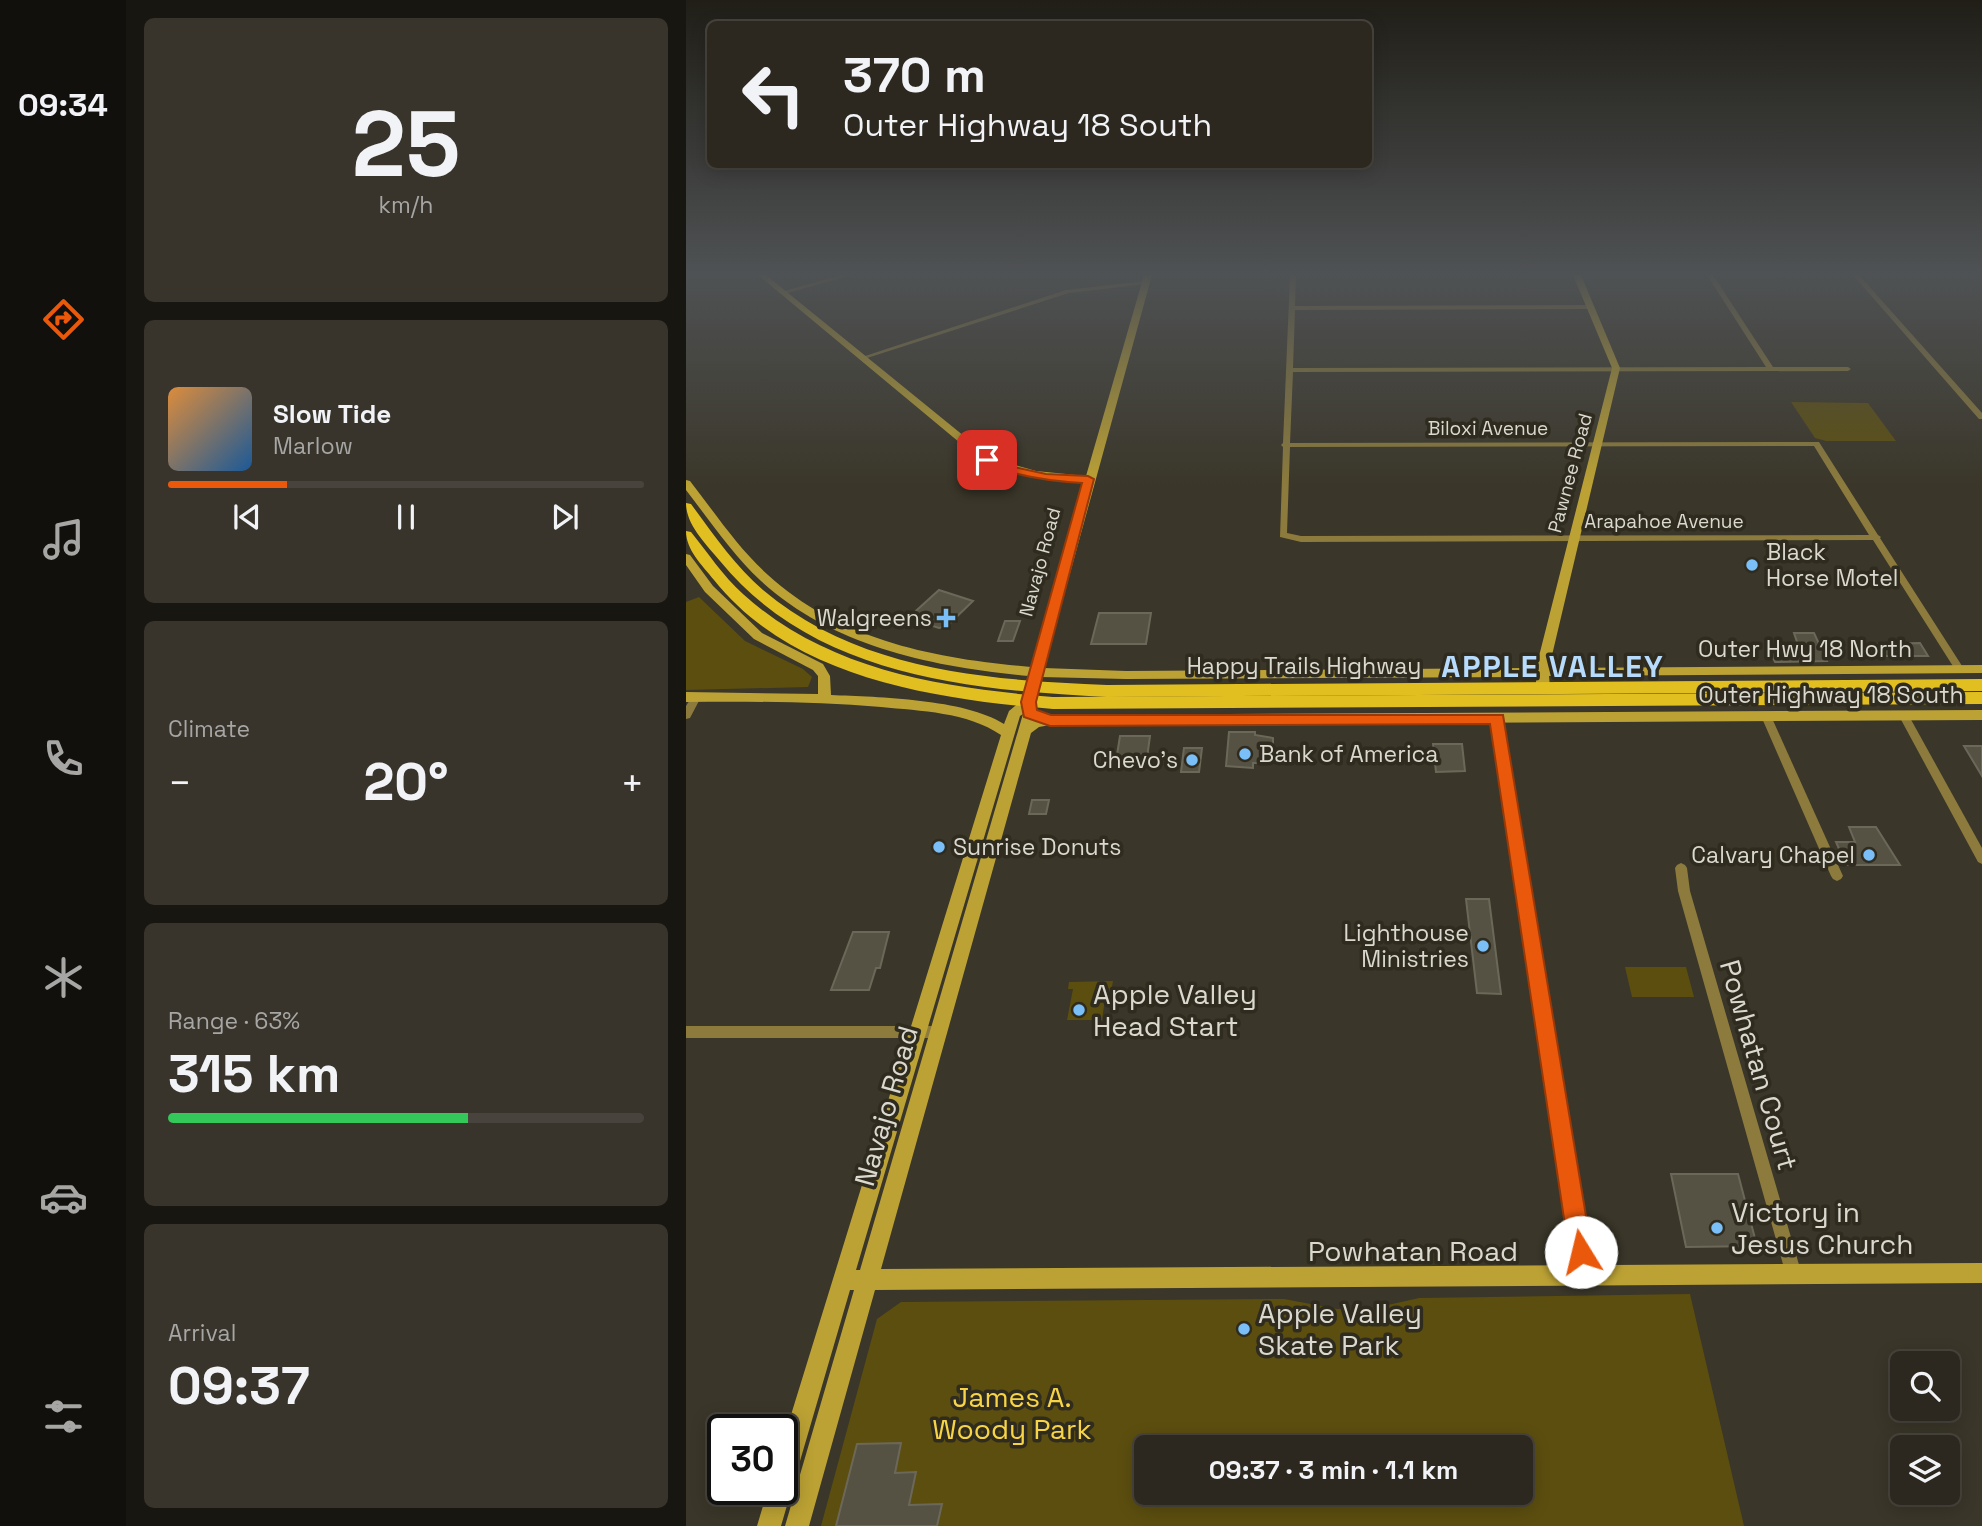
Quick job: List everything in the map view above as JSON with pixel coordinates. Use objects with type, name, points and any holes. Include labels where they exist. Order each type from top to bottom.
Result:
[{"type":"main road","name":"Happy Trails Highway","points":[[686,507],[758,593],[806,626],[855,649],[901,665],[1031,694],[1107,691],[1982,698]]},
{"type":"main road","name":"Happy Trails Highway","points":[[686,535],[737,597],[752,609],[827,655],[878,674],[926,685],[1031,694],[1430,701],[1545,694]]},
{"type":"main road","points":[[1545,694],[1633,692],[1646,687],[1982,685]]},
{"type":"street","points":[[848,346],[987,460],[1011,470],[1046,477],[1088,479]]},
{"type":"street","points":[[862,358],[898,346]]},
{"type":"street","name":"Navajo Road","points":[[798,1430],[844,1280],[928,1032],[1016,732],[1031,694],[1127,346]]},
{"type":"street","points":[[1285,445],[1291,346]]},
{"type":"street","points":[[1607,346],[1616,368]]},
{"type":"street","points":[[1756,346],[1770,368]]},
{"type":"street","points":[[1919,346],[1982,418]]},
{"type":"street","name":"Pawnee Road","points":[[1545,694],[1573,537],[1616,368]]},
{"type":"street","points":[[1290,370],[1848,369]]},
{"type":"street","name":"Biloxi Avenue","points":[[1285,445],[1816,444],[1877,537]]},
{"type":"street","name":"Arapahoe Avenue","points":[[1285,445],[1283,535],[1301,539],[1877,537]]},
{"type":"street","points":[[686,483],[753,565],[774,586],[817,616],[898,650],[951,663],[1031,694],[1050,720],[1035,723],[1016,732],[980,718],[890,703],[825,697],[691,697],[686,715]]},
{"type":"street","points":[[1877,537],[1959,669]]},
{"type":"street","points":[[686,557],[709,589],[758,636],[818,667],[824,676],[825,697]]},
{"type":"street","name":"Outer Hwy 18 North","points":[[1545,694],[1982,669]]},
{"type":"street","points":[[980,718],[1014,713],[1031,694]]},
{"type":"street","name":"Outer Highway 18 South","points":[[1050,720],[1497,718],[1545,694],[1766,716],[1982,715]]},
{"type":"street","name":"Navajo Road","points":[[1014,713],[1016,732]]},
{"type":"street","points":[[1766,716],[1837,876]]},
{"type":"street","points":[[1904,716],[1982,859]]},
{"type":"street","points":[[1497,718],[1585,1278]]},
{"type":"street","name":"Powhatan Court","points":[[1681,868],[1684,891],[1794,1275]]},
{"type":"street","points":[[686,1032],[928,1032]]},
{"type":"street","name":"Navajo Road","points":[[797,1526],[868,1281],[928,1032]]},
{"type":"street","name":"Powhatan Road","points":[[844,1280],[1585,1278],[1982,1273]]},
{"type":"street","points":[[769,1526],[775,1505]]},
{"type":"green space","points":[[1791,402],[1868,403],[1896,441],[1826,441],[1815,438]]},
{"type":"green space","points":[[699,597],[745,641],[803,669],[812,677],[808,687],[686,690],[686,602]]},
{"type":"green space","points":[[1625,967],[1686,967],[1694,997],[1632,997]]},
{"type":"green space","points":[[1113,981],[1110,998],[1105,999],[1102,1020],[1067,1020],[1073,989],[1068,989],[1069,982]]},
{"type":"green space","name":"James A. Woody Park","points":[[1690,1294],[1744,1526],[821,1526],[877,1319],[901,1302],[1284,1299],[1337,1309],[1370,1309],[1419,1298]]},
{"type":"building","name":"Walgreens","points":[[939,590],[973,601],[947,626],[939,628],[908,618]]},
{"type":"building","points":[[1099,613],[1151,613],[1146,644],[1091,644]]},
{"type":"building","points":[[1005,621],[1020,621],[1013,641],[998,641]]},
{"type":"building","points":[[1794,633],[1814,633],[1827,661],[1775,662],[1769,649],[1798,645]]},
{"type":"building","points":[[1920,643],[1928,656],[1885,656],[1877,644]]},
{"type":"building","name":"Bank of America","points":[[1229,732],[1255,732],[1255,735],[1273,738],[1273,745],[1264,745],[1263,763],[1253,763],[1253,768],[1226,766]]},
{"type":"building","points":[[1120,736],[1150,736],[1147,758],[1116,761]]},
{"type":"building","points":[[1433,744],[1462,744],[1465,771],[1436,772]]},
{"type":"building","points":[[1964,746],[1982,746],[1982,776]]},
{"type":"building","name":"Chevo's","points":[[1184,748],[1202,748],[1199,772],[1181,772]]},
{"type":"building","points":[[1032,800],[1049,800],[1046,814],[1029,814]]},
{"type":"building","name":"Calvary Chapel","points":[[1849,827],[1876,827],[1900,865],[1846,865],[1836,842],[1855,842]]},
{"type":"building","name":"Lighthouse Ministries","points":[[1466,899],[1489,899],[1501,994],[1477,993]]},
{"type":"building","points":[[853,932],[889,932],[880,968],[876,968],[869,990],[831,990]]},
{"type":"building","name":"Victory in Jesus Church","points":[[1671,1174],[1738,1174],[1757,1246],[1686,1247]]},
{"type":"building","points":[[901,1443],[895,1473],[916,1472],[909,1505],[942,1504],[937,1526],[836,1526],[857,1444]]},
{"type":"place","name":"Black Horse Motel","points":[[1752,565]]},
{"type":"place","name":"Walgreens","points":[[946,618]]},
{"type":"place","name":"Bank of America","points":[[1245,754]]},
{"type":"place","name":"Chevo's","points":[[1192,760]]},
{"type":"place","name":"Sunrise Donuts","points":[[939,847]]},
{"type":"place","name":"Calvary Chapel","points":[[1869,855]]},
{"type":"place","name":"Lighthouse Ministries","points":[[1483,946]]},
{"type":"place","name":"Apple Valley Head Start","points":[[1079,1010]]},
{"type":"place","name":"Victory in Jesus Church","points":[[1717,1228]]},
{"type":"place","name":"Apple Valley Skate Park","points":[[1244,1329]]},
{"type":"district","name":"APPLE VALLEY","points":[[1553,666]]},
{"type":"route","points":[[987,460],[1011,470],[1046,477],[1088,479],[1028,702],[1030,713],[1050,720],[1497,718],[1581,1252]]}]
